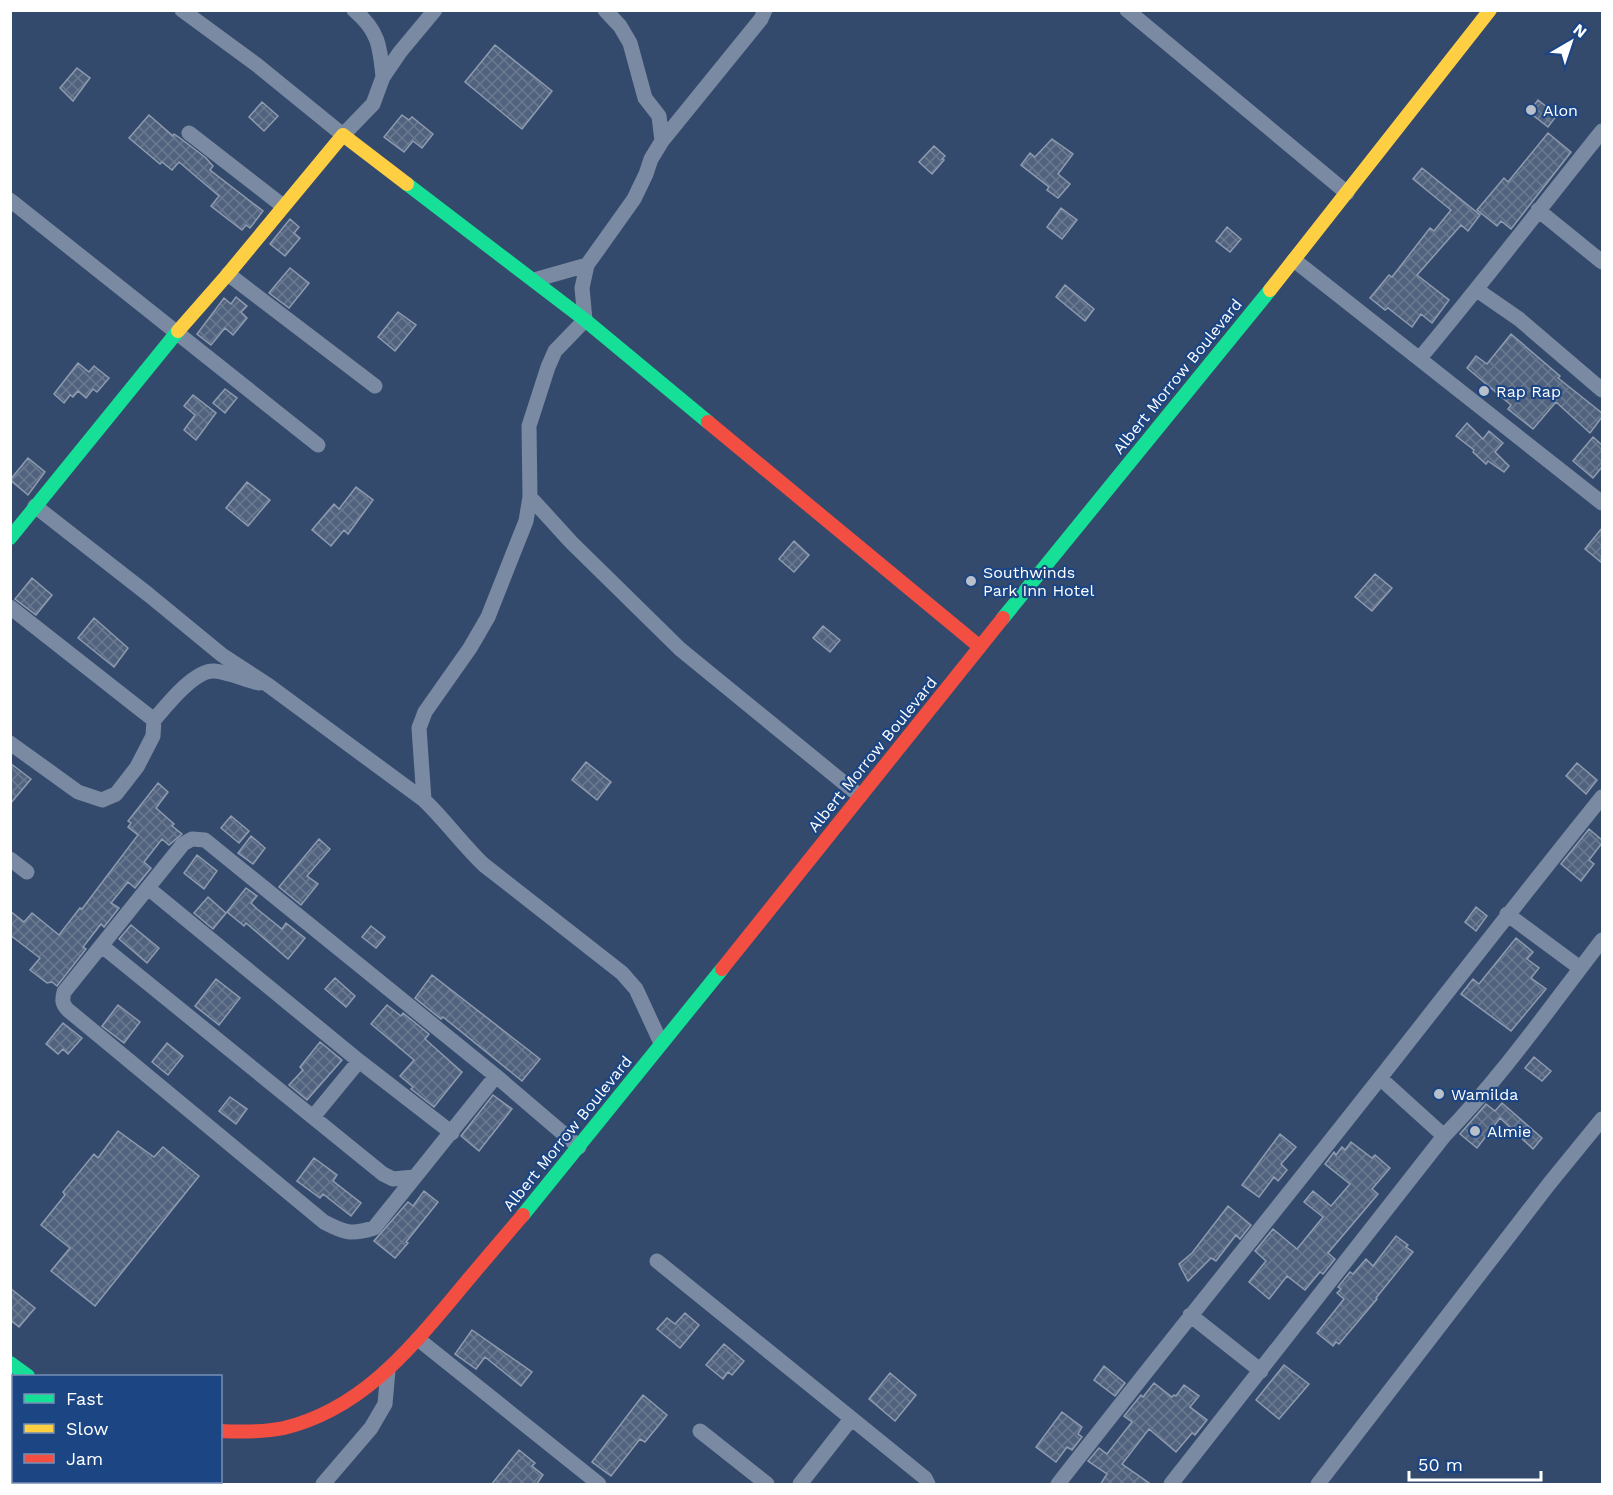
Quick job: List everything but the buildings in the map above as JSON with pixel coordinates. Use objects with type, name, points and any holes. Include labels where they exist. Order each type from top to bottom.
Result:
[{"type":"main road","name":"Albert Morrow Boulevard","points":[[222,1431],[241,1432],[283,1428],[313,1418],[361,1393],[388,1370],[418,1339],[579,1147],[1192,383],[1294,260],[1490,10]]},
{"type":"main road","points":[[10,538],[177,332],[343,135],[585,320],[980,647]]},
{"type":"main road","points":[[10,1363],[25,1375]]},
{"type":"street","points":[[182,10],[257,65],[343,135],[373,104],[383,77],[400,52],[435,10]]},
{"type":"street","points":[[354,10],[372,28],[379,43],[383,77]]},
{"type":"street","points":[[605,10],[620,26],[630,43],[645,98],[659,116],[662,141]]},
{"type":"street","points":[[424,800],[419,728],[424,712],[471,648],[488,617],[526,521],[531,496],[529,426],[555,351],[585,320],[582,288],[587,265],[634,199],[651,159],[662,141],[765,10]]},
{"type":"street","points":[[1127,10],[1347,193]]},
{"type":"street","points":[[1420,358],[1477,290],[1602,131]]},
{"type":"street","points":[[189,133],[283,206]]},
{"type":"street","points":[[10,200],[318,445]]},
{"type":"street","points":[[1538,210],[1602,262]]},
{"type":"street","points":[[1294,260],[1602,503]]},
{"type":"street","points":[[534,280],[587,265]]},
{"type":"street","points":[[228,274],[375,386]]},
{"type":"street","points":[[1477,290],[1519,319],[1602,390]]},
{"type":"street","points":[[531,496],[571,543],[680,649],[860,796]]},
{"type":"street","points":[[34,506],[222,655],[268,685],[424,800],[484,865],[622,973],[636,989],[661,1043]]},
{"type":"street","points":[[10,607],[154,720]]},
{"type":"street","points":[[10,743],[78,792],[102,800],[116,794],[137,767],[153,736],[154,720],[192,681],[202,674],[213,671],[268,685]]},
{"type":"street","points":[[1058,1485],[1507,914],[1602,797]]},
{"type":"street","points":[[496,1076],[374,1228],[356,1233],[343,1231],[324,1221],[64,1005],[62,999],[64,992],[183,844],[192,839],[205,840],[496,1076],[579,1147]]},
{"type":"street","points":[[10,859],[27,872]]},
{"type":"street","points":[[148,888],[359,1061],[452,1133]]},
{"type":"street","points":[[1507,914],[1581,968]]},
{"type":"street","points":[[1171,1485],[1444,1136],[1474,1104],[1542,1020],[1602,940]]},
{"type":"street","points":[[102,946],[383,1174],[393,1179],[414,1177]]},
{"type":"street","points":[[313,1117],[359,1061]]},
{"type":"street","points":[[1380,1078],[1444,1136]]},
{"type":"street","points":[[1318,1485],[1549,1184],[1602,1119]]},
{"type":"street","points":[[657,1261],[924,1478],[928,1485]]},
{"type":"street","points":[[1190,1315],[1261,1371]]},
{"type":"street","points":[[418,1339],[599,1485]]},
{"type":"street","points":[[323,1485],[371,1428],[385,1404],[388,1370]]},
{"type":"street","points":[[800,1485],[851,1419]]},
{"type":"street","points":[[700,1431],[767,1485]]},
{"type":"traffic: fast","points":[[407,184],[585,320],[708,422]]},
{"type":"traffic: fast","points":[[1003,618],[1270,290]]},
{"type":"traffic: fast","points":[[10,538],[178,331]]},
{"type":"traffic: fast","points":[[523,1215],[722,969]]},
{"type":"traffic: fast","points":[[10,1363],[27,1375]]},
{"type":"traffic: slow","points":[[1270,290],[1490,10]]},
{"type":"traffic: slow","points":[[178,331],[343,135],[407,184]]},
{"type":"traffic: jam","points":[[708,422],[980,647]]},
{"type":"traffic: jam","points":[[722,969],[1003,618]]},
{"type":"traffic: jam","points":[[222,1431],[284,1428],[311,1420],[357,1394],[398,1360],[523,1215]]},
{"type":"place","name":"Alon","points":[[1531,110]]},
{"type":"place","name":"Rap Rap","points":[[1484,391]]},
{"type":"place","name":"Southwinds Park Inn Hotel","points":[[971,581]]},
{"type":"place","name":"Wamilda","points":[[1439,1094]]},
{"type":"place","name":"Almie","points":[[1475,1131]]}]
